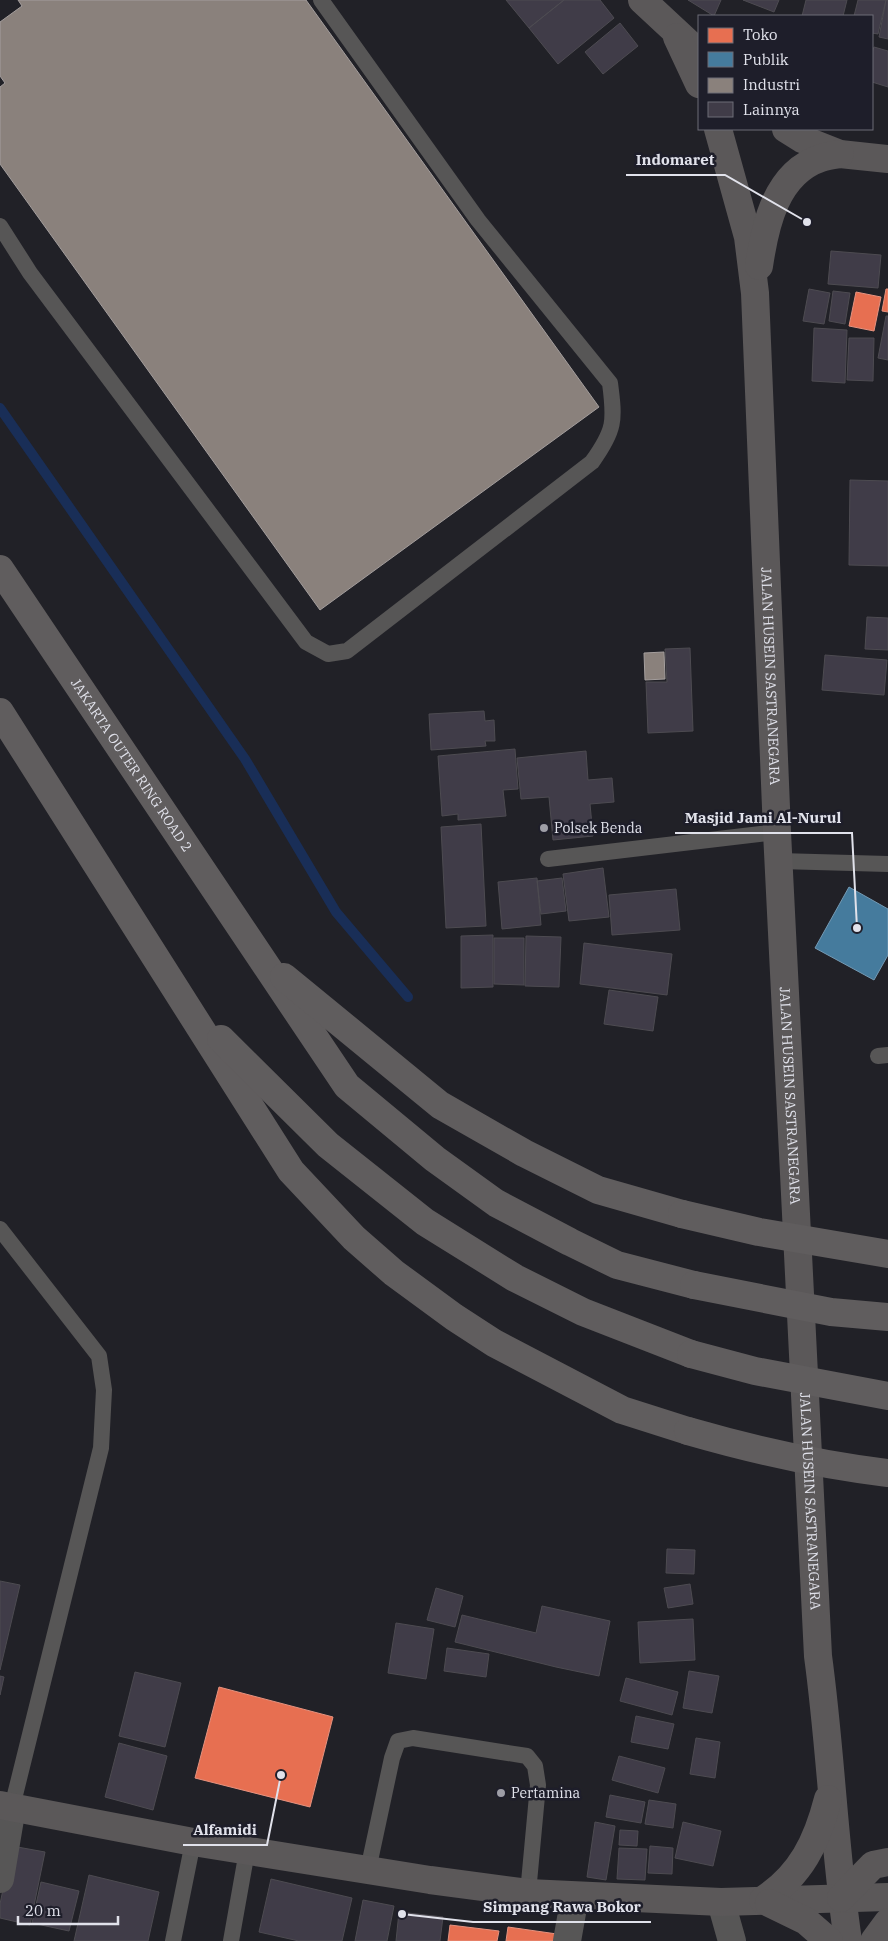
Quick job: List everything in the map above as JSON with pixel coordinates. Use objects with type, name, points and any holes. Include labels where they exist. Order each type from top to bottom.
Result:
[{"type":"highway","name":"JAKARTA OUTER RING ROAD 2","points":[[0,569],[348,1086],[435,1159],[496,1204],[617,1265],[694,1285],[832,1312],[888,1317]]},
{"type":"highway","points":[[0,712],[291,1171],[354,1238],[394,1273],[454,1317],[494,1343],[622,1410],[752,1449],[809,1461],[888,1473]]},
{"type":"highway","points":[[264,960],[440,1105],[524,1153],[598,1190],[682,1214],[759,1232],[888,1254]]},
{"type":"highway","points":[[186,1005],[328,1145],[425,1222],[515,1278],[583,1312],[691,1354],[755,1371],[888,1396]]},
{"type":"main road","points":[[642,0],[674,32],[698,52]]},
{"type":"main road","points":[[674,32],[698,82]]},
{"type":"main road","name":"JALAN HUSEIN SASTRANEGARA","points":[[718,130],[748,237],[755,293],[779,860],[818,1656],[841,1898],[848,1941]]},
{"type":"main road","name":"JALAN HUSEIN SASTRANEGARA","points":[[788,130],[802,139],[840,154],[888,159]]},
{"type":"main road","name":"JALAN HUSEIN SASTRANEGARA","points":[[755,293],[766,225],[789,178],[805,166],[821,158],[840,154]]},
{"type":"main road","points":[[760,1900],[789,1880],[802,1864],[823,1818],[831,1783]]},
{"type":"main road","points":[[6,1806],[193,1842],[528,1893],[725,1902],[888,1897]]},
{"type":"main road","points":[[841,1898],[873,1865],[888,1862]]},
{"type":"main road","points":[[760,1900],[806,1921],[829,1941]]},
{"type":"main road","points":[[874,1941],[888,1922]]},
{"type":"street","points":[[0,1879],[6,1806]]},
{"type":"street","points":[[567,1941],[575,1896]]},
{"type":"street","points":[[725,1902],[732,1941]]},
{"type":"lane","points":[[0,226],[30,273],[306,642],[328,654],[348,651],[592,462],[607,441],[614,414],[610,383],[478,220],[321,0]]},
{"type":"lane","points":[[548,859],[778,832]]},
{"type":"lane","points":[[779,860],[888,864]]},
{"type":"lane","points":[[0,1229],[99,1356],[104,1390],[101,1448],[6,1806]]},
{"type":"lane","points":[[368,1870],[392,1758],[398,1741],[413,1738],[527,1756],[535,1766],[538,1785],[528,1893]]},
{"type":"lane","points":[[174,1941],[193,1842]]},
{"type":"lane","points":[[231,1941],[247,1851]]},
{"type":"building: Toko","points":[[886,289],[888,289],[888,312],[882,311]]},
{"type":"building: Toko","points":[[856,292],[881,297],[874,331],[849,326]]},
{"type":"building: Toko","points":[[219,1687],[333,1717],[310,1807],[195,1778]]},
{"type":"building: Toko","points":[[450,1925],[499,1931],[497,1941],[448,1941]]},
{"type":"building: Toko","points":[[508,1927],[564,1935],[563,1941],[506,1941]]},
{"type":"building: Publik","points":[[849,887],[888,909],[888,955],[874,980],[815,948]]},
{"type":"building: Industri","points":[[18,0],[306,0],[599,407],[320,610],[0,164],[0,87],[5,83],[0,76],[0,22],[22,6]]},
{"type":"building: Industri","points":[[664,652],[665,679],[645,680],[644,653]]},
{"type":"building: Lainnya","points":[[506,0],[564,0],[529,28]]},
{"type":"building: Lainnya","points":[[564,0],[600,0],[614,18],[558,64],[529,28]]},
{"type":"building: Lainnya","points":[[688,0],[721,0],[714,15]]},
{"type":"building: Lainnya","points":[[743,0],[779,0],[774,12]]},
{"type":"building: Lainnya","points":[[806,0],[847,0],[843,15],[802,15]]},
{"type":"building: Lainnya","points":[[858,0],[886,0],[878,34],[873,33],[873,15],[854,15]]},
{"type":"building: Lainnya","points":[[886,0],[888,0],[888,39],[879,37]]},
{"type":"building: Lainnya","points":[[620,23],[638,46],[603,74],[585,52]]},
{"type":"building: Lainnya","points":[[874,47],[888,51],[888,87],[873,82]]},
{"type":"building: Lainnya","points":[[831,251],[881,255],[878,288],[828,284]]},
{"type":"building: Lainnya","points":[[809,289],[830,293],[824,324],[803,321]]},
{"type":"building: Lainnya","points":[[833,291],[850,293],[845,324],[829,321]]},
{"type":"building: Lainnya","points":[[886,316],[888,316],[888,360],[878,358]]},
{"type":"building: Lainnya","points":[[814,328],[847,330],[845,383],[812,381]]},
{"type":"building: Lainnya","points":[[849,338],[874,338],[873,381],[847,380]]},
{"type":"building: Lainnya","points":[[850,480],[888,481],[888,566],[849,565]]},
{"type":"building: Lainnya","points":[[867,617],[888,618],[888,650],[865,649]]},
{"type":"building: Lainnya","points":[[690,648],[693,731],[648,733],[646,682],[667,682],[665,649]]},
{"type":"building: Lainnya","points":[[825,655],[887,660],[884,695],[822,690]]},
{"type":"building: Lainnya","points":[[484,711],[485,721],[494,720],[495,741],[485,741],[486,746],[431,750],[429,714]]},
{"type":"building: Lainnya","points":[[515,749],[518,789],[503,790],[506,816],[458,820],[458,814],[442,816],[438,756]]},
{"type":"building: Lainnya","points":[[586,751],[588,780],[612,778],[614,802],[590,804],[593,836],[553,840],[549,797],[521,799],[517,758]]},
{"type":"building: Lainnya","points":[[481,824],[486,926],[446,928],[441,827]]},
{"type":"building: Lainnya","points":[[603,868],[609,917],[569,921],[563,874]]},
{"type":"building: Lainnya","points":[[537,878],[541,925],[502,929],[498,882]]},
{"type":"building: Lainnya","points":[[562,878],[566,911],[541,914],[537,881]]},
{"type":"building: Lainnya","points":[[676,889],[680,930],[612,935],[609,895]]},
{"type":"building: Lainnya","points":[[493,935],[493,987],[461,988],[461,936]]},
{"type":"building: Lainnya","points":[[526,936],[561,937],[559,987],[525,986]]},
{"type":"building: Lainnya","points":[[494,938],[524,938],[524,985],[494,984]]},
{"type":"building: Lainnya","points":[[584,943],[672,954],[667,995],[580,984]]},
{"type":"building: Lainnya","points":[[609,990],[658,997],[653,1031],[604,1024]]},
{"type":"building: Lainnya","points":[[667,1549],[695,1550],[694,1574],[666,1573]]},
{"type":"building: Lainnya","points":[[0,1581],[20,1585],[0,1670]]},
{"type":"building: Lainnya","points":[[690,1584],[693,1604],[668,1608],[664,1588]]},
{"type":"building: Lainnya","points":[[436,1588],[463,1596],[455,1627],[427,1620]]},
{"type":"building: Lainnya","points":[[542,1606],[610,1621],[599,1676],[455,1642],[462,1615],[536,1633]]},
{"type":"building: Lainnya","points":[[693,1619],[695,1660],[640,1663],[638,1622]]},
{"type":"building: Lainnya","points":[[396,1623],[434,1629],[426,1679],[388,1673]]},
{"type":"building: Lainnya","points":[[447,1648],[489,1654],[486,1677],[444,1671]]},
{"type":"building: Lainnya","points":[[689,1671],[719,1676],[712,1713],[683,1708]]},
{"type":"building: Lainnya","points":[[135,1672],[181,1683],[165,1747],[119,1736]]},
{"type":"building: Lainnya","points":[[0,1676],[4,1677],[0,1695]]},
{"type":"building: Lainnya","points":[[626,1678],[678,1692],[672,1715],[620,1701]]},
{"type":"building: Lainnya","points":[[636,1716],[674,1724],[668,1749],[631,1742]]},
{"type":"building: Lainnya","points":[[696,1738],[720,1742],[715,1778],[690,1774]]},
{"type":"building: Lainnya","points":[[119,1743],[167,1756],[153,1810],[105,1797]]},
{"type":"building: Lainnya","points":[[619,1756],[665,1768],[658,1793],[612,1780]]},
{"type":"building: Lainnya","points":[[610,1795],[645,1802],[641,1823],[606,1817]]},
{"type":"building: Lainnya","points":[[649,1800],[676,1804],[673,1828],[645,1824]]},
{"type":"building: Lainnya","points":[[595,1822],[615,1826],[606,1880],[587,1877]]},
{"type":"building: Lainnya","points":[[683,1822],[721,1831],[713,1866],[675,1858]]},
{"type":"building: Lainnya","points":[[620,1830],[638,1831],[637,1846],[619,1845]]},
{"type":"building: Lainnya","points":[[12,1846],[45,1852],[30,1925],[0,1918],[0,1904]]},
{"type":"building: Lainnya","points":[[650,1846],[673,1848],[672,1874],[648,1873]]},
{"type":"building: Lainnya","points":[[619,1848],[647,1849],[645,1880],[617,1879]]},
{"type":"building: Lainnya","points":[[89,1875],[159,1892],[148,1941],[74,1941]]},
{"type":"building: Lainnya","points":[[271,1879],[352,1898],[342,1941],[299,1941],[259,1932]]},
{"type":"building: Lainnya","points":[[41,1882],[79,1891],[69,1931],[32,1923]]},
{"type":"building: Lainnya","points":[[363,1900],[394,1906],[387,1941],[355,1941]]},
{"type":"building: Lainnya","points":[[399,1912],[443,1917],[440,1941],[396,1941]]},
{"type":"waterway","points":[[0,408],[245,759],[336,912],[408,997]]},
{"type":"place","name":"Indomaret","points":[[807,222]]},
{"type":"place","name":"Polsek Benda","points":[[544,828]]},
{"type":"place","name":"Masjid Jami Al-Nurul","points":[[857,928]]},
{"type":"place","name":"Alfamidi","points":[[281,1775]]},
{"type":"place","name":"Pertamina","points":[[501,1793]]},
{"type":"place","name":"Simpang Rawa Bokor","points":[[402,1914]]}]
